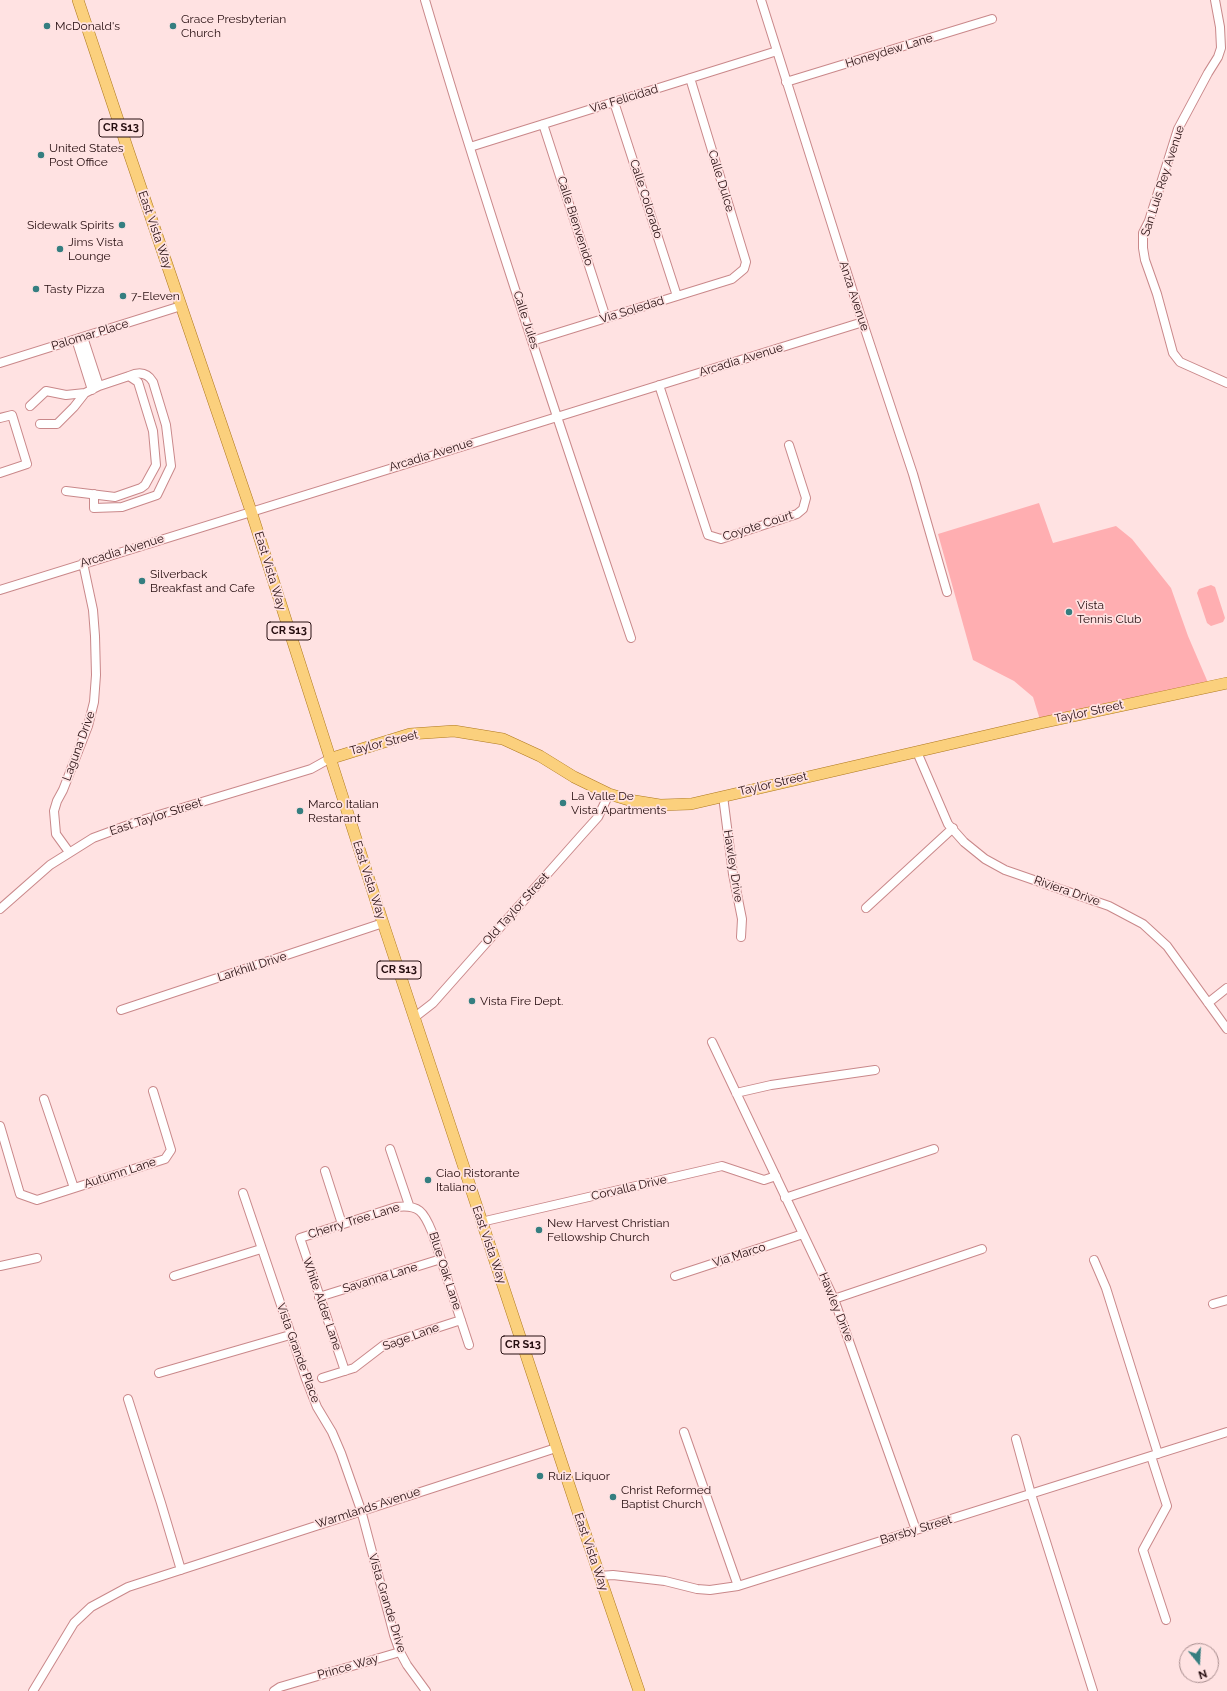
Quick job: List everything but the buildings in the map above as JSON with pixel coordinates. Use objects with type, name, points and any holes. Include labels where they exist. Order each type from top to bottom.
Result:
[{"type":"main road","name":"East Vista Way","points":[[78,0],[251,511],[329,759],[556,1448],[639,1691]]},
{"type":"main road","name":"Taylor Street","points":[[329,759],[410,734],[454,731],[503,739],[540,756],[574,777],[609,794],[629,800],[660,805],[691,804],[1041,723],[1227,683]]},
{"type":"street","name":"Calle Jules","points":[[425,0],[470,147],[532,340],[631,638]]},
{"type":"street","name":"Anza Avenue","points":[[761,0],[786,82],[913,474],[947,592]]},
{"type":"street","name":"San Luis Rey Avenue","points":[[1215,0],[1220,27],[1221,48],[1218,57],[1178,129],[1149,221],[1143,233],[1142,248],[1158,294],[1173,353],[1180,362],[1227,383]]},
{"type":"street","name":"Honeydew Lane","points":[[786,82],[992,19]]},
{"type":"street","name":"Via Felicidad","points":[[470,147],[777,51]]},
{"type":"street","name":"Calle Dulce","points":[[690,78],[746,262],[744,270],[732,279]]},
{"type":"street","name":"Calle Colorado","points":[[614,102],[677,296]]},
{"type":"street","name":"Calle Bienvenido","points":[[543,124],[606,318]]},
{"type":"street","name":"Via Soledad","points":[[532,340],[732,279]]},
{"type":"street","name":"Palomar Place","points":[[0,363],[181,306]]},
{"type":"street","name":"Arcadia Avenue","points":[[0,590],[863,322]]},
{"type":"street","points":[[79,338],[92,389]]},
{"type":"street","points":[[30,406],[46,391],[73,395],[135,373],[149,377],[153,382],[166,425],[170,470],[157,495],[117,508],[94,508],[94,494]]},
{"type":"street","points":[[66,491],[115,497],[141,488],[145,485],[156,465],[153,431],[140,387],[138,382],[129,376]]},
{"type":"street","name":"Coyote Court","points":[[659,385],[708,535],[714,538],[721,539],[728,537],[797,514],[803,509],[806,498],[789,445]]},
{"type":"street","points":[[40,424],[57,424],[92,389]]},
{"type":"street","points":[[0,418],[12,415],[27,464],[0,473]]},
{"type":"street","name":"Laguna Drive","points":[[69,852],[56,834],[54,812],[57,801],[63,790],[88,726],[94,702],[96,676],[95,636],[92,610],[83,563]]},
{"type":"street","name":"Riviera Drive","points":[[917,752],[946,819],[964,842],[985,859],[1005,870],[1109,906],[1143,924],[1167,946],[1227,1029]]},
{"type":"street","name":"East Taylor Street","points":[[0,909],[50,865],[93,838],[139,821],[310,769],[329,759]]},
{"type":"street","name":"Old Taylor Street","points":[[415,1017],[433,1003],[598,817],[609,794]]},
{"type":"street","name":"Hawley Drive","points":[[723,796],[733,874],[742,919],[741,937]]},
{"type":"street","points":[[866,908],[952,828]]},
{"type":"street","name":"Larkhill Drive","points":[[121,1010],[383,923]]},
{"type":"street","points":[[1208,1002],[1227,988]]},
{"type":"street","name":"Hawley Drive","points":[[712,1042],[785,1198],[834,1298],[916,1530]]},
{"type":"street","points":[[736,1093],[771,1085],[875,1070]]},
{"type":"street","name":"Autumn Lane","points":[[0,1126],[20,1194],[37,1200],[164,1159],[171,1150],[153,1091]]},
{"type":"street","name":"Autumn Lane","points":[[44,1099],[74,1188]]},
{"type":"street","points":[[390,1149],[409,1206]]},
{"type":"street","points":[[785,1198],[934,1149]]},
{"type":"street","name":"Corvalla Drive","points":[[482,1222],[722,1166],[764,1180],[776,1176]]},
{"type":"street","points":[[325,1171],[342,1224]]},
{"type":"street","name":"Vista Grande Place","points":[[243,1193],[290,1335],[317,1407],[332,1432],[341,1453],[361,1510]]},
{"type":"street","name":"Cherry Tree Lane","points":[[300,1238],[396,1207],[409,1206]]},
{"type":"street","name":"Blue Oak Lane","points":[[409,1206],[416,1208],[426,1216],[469,1345]]},
{"type":"street","name":"Via Marco","points":[[675,1276],[803,1234]]},
{"type":"street","name":"White Alder Lane","points":[[300,1238],[319,1298],[345,1371]]},
{"type":"street","points":[[174,1276],[262,1249]]},
{"type":"street","points":[[834,1298],[982,1249]]},
{"type":"street","points":[[0,1266],[37,1258]]},
{"type":"street","name":"Savanna Lane","points":[[319,1298],[441,1259]]},
{"type":"street","points":[[1094,1260],[1106,1288],[1155,1455],[1167,1506],[1143,1550],[1166,1620]]},
{"type":"street","points":[[1213,1304],[1227,1300]]},
{"type":"street","name":"Sage Lane","points":[[322,1378],[354,1368],[384,1344],[461,1320]]},
{"type":"street","points":[[159,1373],[290,1335]]},
{"type":"street","points":[[128,1399],[161,1503],[180,1570]]},
{"type":"street","points":[[684,1432],[738,1586]]},
{"type":"street","name":"Barsby Street","points":[[599,1576],[613,1575],[665,1581],[696,1589],[722,1589],[738,1586],[1227,1432]]},
{"type":"street","points":[[1016,1438],[1031,1494],[1093,1691]]},
{"type":"street","name":"Warmlands Avenue","points":[[33,1691],[74,1623],[91,1607],[128,1587],[361,1510],[556,1448]]},
{"type":"street","name":"Vista Grande Drive","points":[[361,1510],[394,1635],[400,1652],[407,1665],[426,1691]]},
{"type":"street","name":"Prince Way","points":[[274,1691],[280,1687],[400,1652]]},
{"type":"shaded area","name":"Vista Tennis Club","points":[[1039,503],[1053,543],[1116,526],[1132,539],[1171,588],[1188,636],[1209,685],[1041,723],[1033,697],[1014,681],[973,660],[938,534]]},
{"type":"shaded area","points":[[1211,585],[1215,587],[1225,618],[1223,622],[1211,626],[1207,623],[1197,593],[1199,589]]},
{"type":"place","name":"McDonald's","points":[[47,26]]},
{"type":"place","name":"Grace Presbyterian Church","points":[[173,26]]},
{"type":"place","name":"United States Post Office","points":[[41,155]]},
{"type":"place","name":"Sidewalk Spirits","points":[[122,225]]},
{"type":"place","name":"Jims Vista Lounge","points":[[60,249]]},
{"type":"place","name":"Tasty Pizza","points":[[36,289]]},
{"type":"place","name":"7-Eleven","points":[[123,296]]},
{"type":"place","name":"Silverback Breakfast and Cafe","points":[[142,581]]},
{"type":"place","name":"Vista Tennis Club","points":[[1069,612]]},
{"type":"place","name":"La Valle De Vista Apartments","points":[[563,803]]},
{"type":"place","name":"Marco Italian Restarant","points":[[300,811]]},
{"type":"place","name":"Vista Fire Dept.","points":[[472,1001]]},
{"type":"place","name":"Ciao Ristorante Italiano","points":[[428,1180]]},
{"type":"place","name":"New Harvest Christian Fellowship Church","points":[[539,1230]]},
{"type":"place","name":"Ruiz Liquor","points":[[540,1476]]},
{"type":"place","name":"Christ Reformed Baptist Church","points":[[613,1497]]}]
